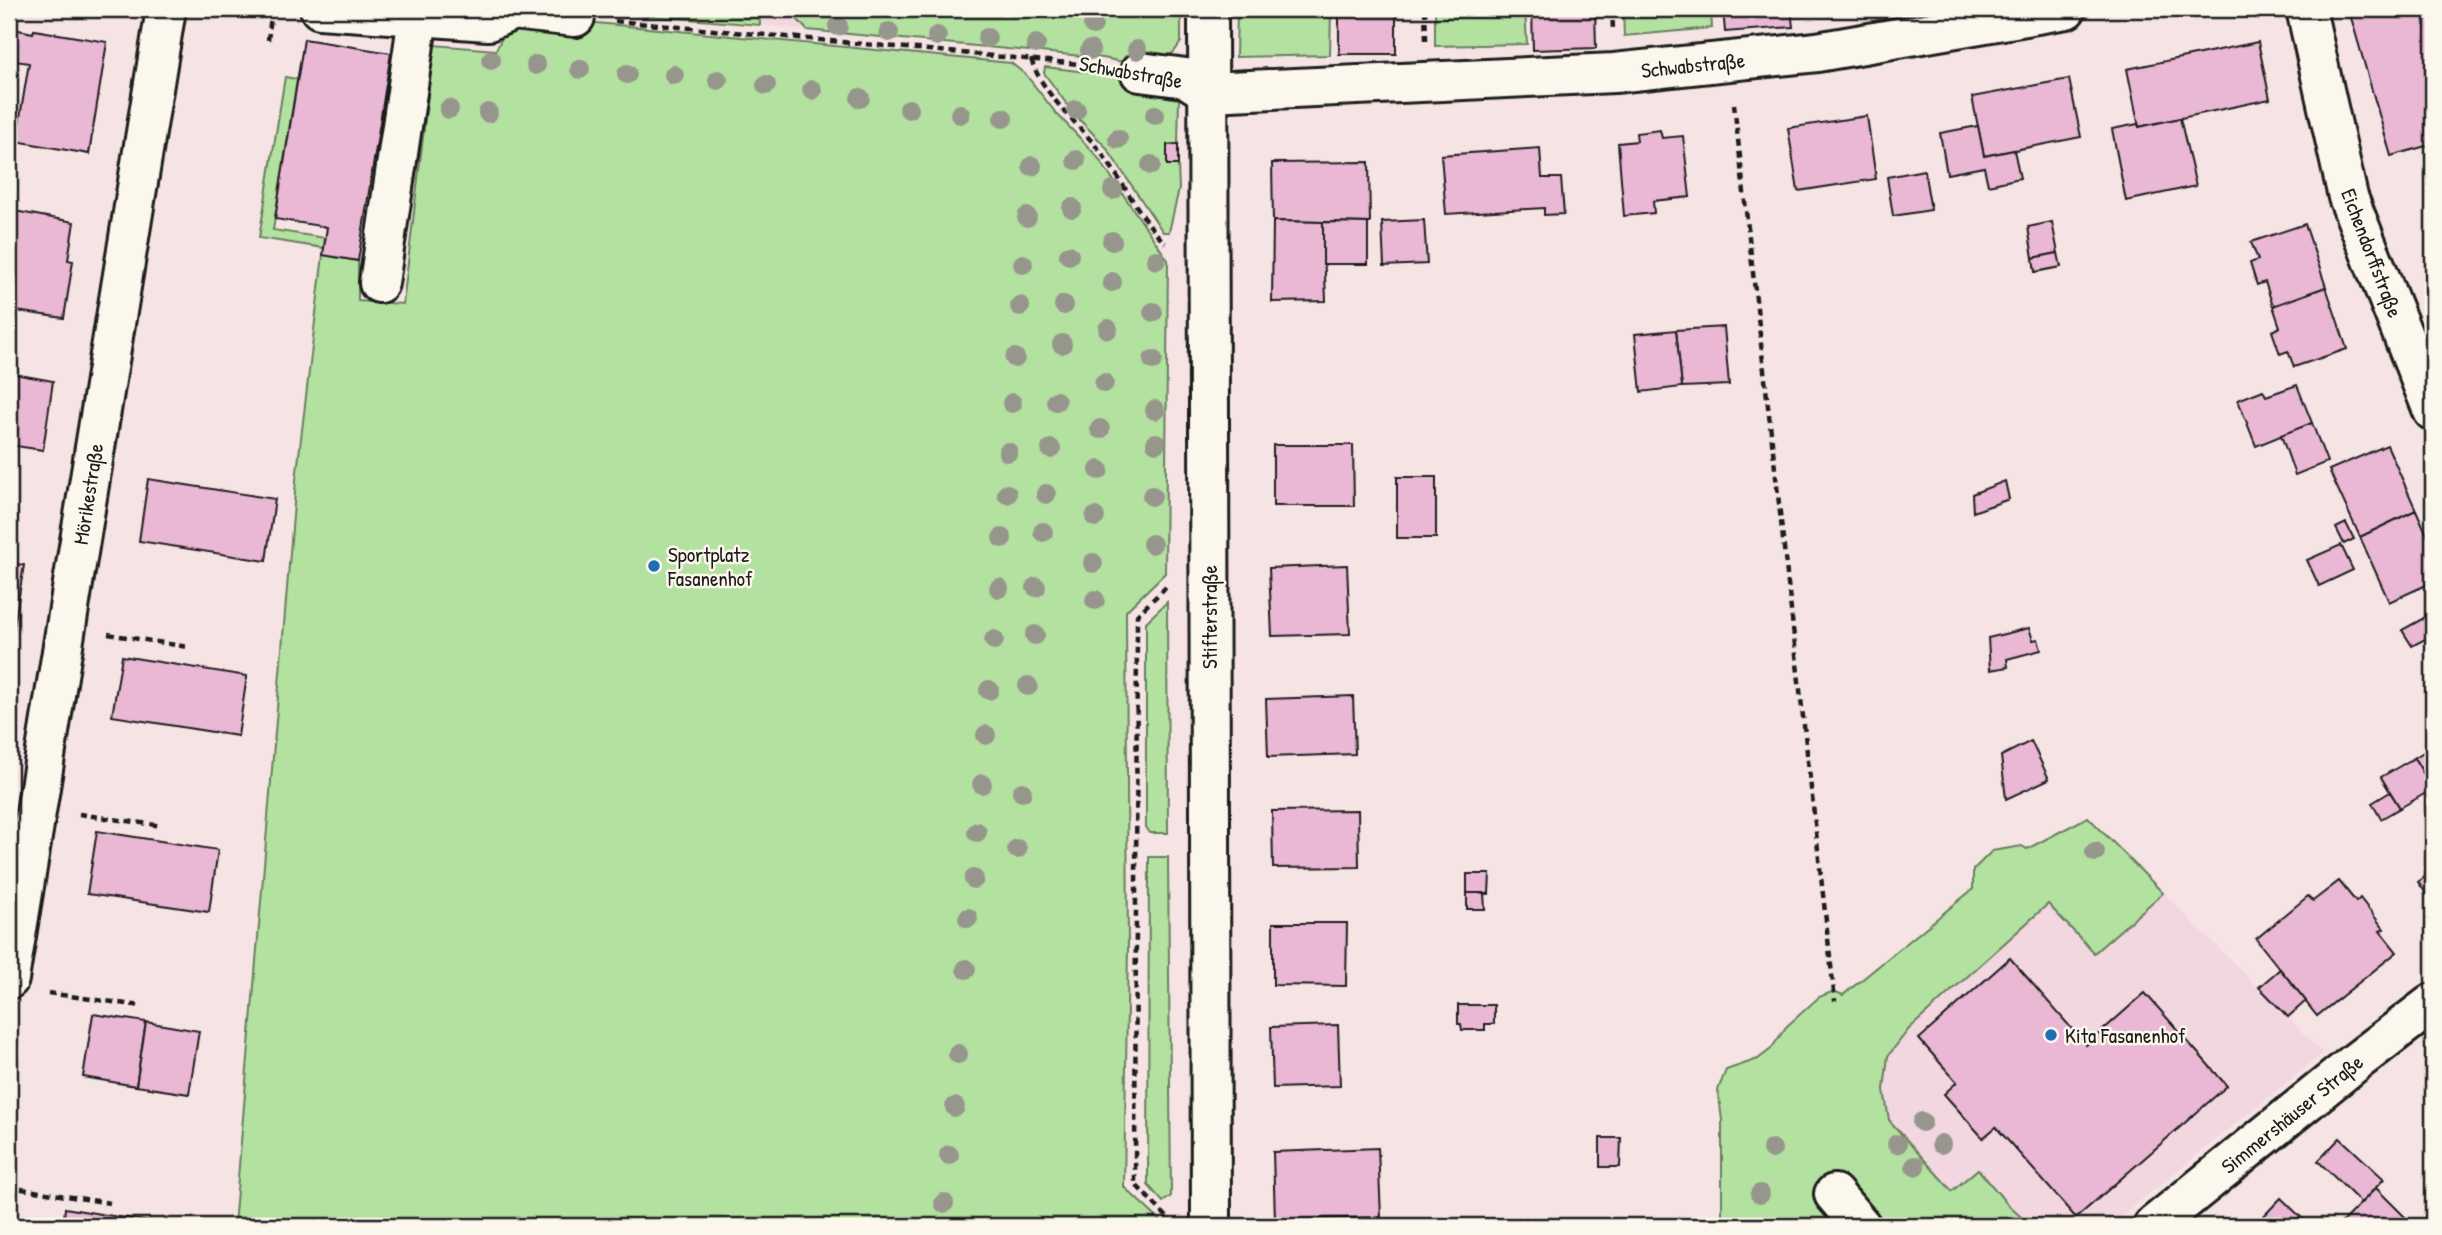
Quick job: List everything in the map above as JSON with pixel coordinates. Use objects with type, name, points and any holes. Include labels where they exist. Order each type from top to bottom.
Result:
[{"type":"street","name":"Mörikestraße","points":[[22,985],[37,807],[166,9]]},
{"type":"street","points":[[320,9],[418,17],[488,15],[513,10],[575,17]]},
{"type":"street","name":"Stifterstraße","points":[[1193,1226],[1208,9]]},
{"type":"street","name":"Schwabstraße","points":[[1140,72],[1186,78],[1208,92],[1601,74],[1817,52],[2066,9]]},
{"type":"street","name":"Eichendorffstraße","points":[[2306,9],[2348,197],[2433,411]]},
{"type":"street","points":[[379,283],[418,17]]},
{"type":"street","name":"Simmershäuser Straße","points":[[2153,1226],[2433,1003]]},
{"type":"street","points":[[1834,1194],[1861,1226]]},
{"type":"path","points":[[268,40],[272,9]]},
{"type":"path","name":"Schwabstraße","points":[[575,17],[1031,58],[1140,72]]},
{"type":"path","points":[[1031,58],[1036,75],[1099,150],[1163,243],[1175,246]]},
{"type":"path","points":[[1729,61],[1835,1000]]},
{"type":"path","points":[[1172,581],[1137,615],[1135,1184],[1193,1226]]},
{"type":"path","points":[[66,627],[188,648]]},
{"type":"path","points":[[37,807],[162,826]]},
{"type":"path","points":[[22,985],[141,1006]]},
{"type":"path","points":[[9,1188],[110,1203]]},
{"type":"shaded area","points":[[564,9],[788,9],[807,30],[760,25]]},
{"type":"shaded area","name":"Kita Fasanenhof","points":[[2088,817],[2323,1053],[2109,1226],[1722,1226],[1835,1001],[2013,856]]},
{"type":"green space","points":[[564,9],[753,9],[759,11],[760,25]]},
{"type":"green space","points":[[788,9],[1181,9],[1181,42],[1174,52],[1158,61],[1138,65],[1103,58],[807,30]]},
{"type":"green space","points":[[1237,9],[1331,9],[1330,55],[1236,57]]},
{"type":"green space","points":[[1435,9],[1525,9],[1527,44],[1435,46]]},
{"type":"green space","points":[[1623,9],[1711,9],[1712,28],[1624,36]]},
{"type":"green space","name":"Sportplatz Fasanenhof","points":[[513,15],[1011,63],[1026,75],[1056,113],[1096,155],[1168,260],[1165,573],[1126,611],[1128,948],[1124,1187],[1166,1226],[234,1226],[296,480],[323,255],[358,261],[358,301],[403,304],[434,45],[496,50]]},
{"type":"green space","points":[[1045,67],[1128,77],[1154,87],[1154,95],[1179,99],[1178,144],[1167,145],[1168,165],[1178,165],[1179,189],[1169,232],[1163,232],[1105,146],[1074,114],[1044,73]]},
{"type":"green space","points":[[285,77],[297,79],[273,230],[325,238],[324,248],[259,238]]},
{"type":"green space","points":[[1167,602],[1168,833],[1150,833],[1146,827],[1146,622]]},
{"type":"green space","points":[[2088,817],[2163,893],[2094,953],[2048,904],[1909,1029],[1888,1056],[1884,1090],[1889,1120],[1952,1191],[1978,1169],[2008,1205],[2031,1226],[1722,1226],[1722,1120],[1718,1090],[1726,1070],[1758,1059],[1771,1049],[1786,1027],[1819,997],[1834,991],[1843,995],[1973,889],[1973,870],[1992,851],[2022,846],[2027,849]]},
{"type":"green space","points":[[1149,857],[1168,857],[1171,1196],[1163,1202],[1148,1185]]},
{"type":"building","points":[[1339,9],[1396,9],[1396,54],[1339,54]]},
{"type":"building","points":[[1532,9],[1595,9],[1596,48],[1533,50]]},
{"type":"building","points":[[1723,9],[1791,9],[1793,27],[1725,32]]},
{"type":"building","points":[[2367,9],[2433,9],[2433,144],[2391,156],[2350,14]]},
{"type":"building","points":[[14,29],[107,42],[89,154],[16,141],[29,63],[9,60]]},
{"type":"building","points":[[304,39],[391,53],[358,261],[323,255],[327,227],[275,219]]},
{"type":"building","points":[[2258,42],[2270,99],[2139,127],[2127,69]]},
{"type":"building","points":[[2069,79],[2081,137],[1984,156],[1972,97]]},
{"type":"building","points":[[1867,116],[1876,179],[1798,191],[1788,128]]},
{"type":"building","points":[[2180,118],[2196,186],[2126,201],[2112,129],[2138,124],[2139,127]]},
{"type":"building","points":[[1978,126],[1984,156],[2014,150],[2020,178],[1988,185],[1984,167],[1947,174],[1940,133]]},
{"type":"building","points":[[1660,130],[1662,138],[1683,136],[1690,197],[1653,201],[1654,213],[1624,216],[1618,143],[1637,141],[1636,133]]},
{"type":"building","points":[[1178,144],[1178,165],[1167,165],[1167,145]]},
{"type":"building","points":[[1540,148],[1542,178],[1561,178],[1564,214],[1544,215],[1544,208],[1446,214],[1441,155]]},
{"type":"building","points":[[1369,162],[1370,223],[1273,221],[1272,163]]},
{"type":"building","points":[[1924,170],[1931,210],[1893,216],[1887,177]]},
{"type":"building","points":[[9,210],[74,222],[68,260],[73,261],[64,318],[9,310]]},
{"type":"building","points":[[1424,220],[1427,264],[1384,266],[1382,222]]},
{"type":"building","points":[[1273,221],[1323,222],[1326,301],[1272,302]]},
{"type":"building","points":[[1323,222],[1368,223],[1368,264],[1323,264]]},
{"type":"building","points":[[2052,222],[2058,253],[2033,258],[2028,227]]},
{"type":"building","points":[[2305,224],[2326,287],[2273,306],[2265,282],[2257,285],[2250,263],[2258,260],[2251,242]]},
{"type":"building","points":[[2058,253],[2061,267],[2035,272],[2033,258]]},
{"type":"building","points":[[2326,287],[2347,349],[2294,367],[2288,351],[2280,354],[2272,331],[2280,327],[2273,306]]},
{"type":"building","points":[[1724,327],[1729,385],[1682,387],[1676,330]]},
{"type":"building","points":[[1676,330],[1682,387],[1641,392],[1635,334]]},
{"type":"building","points":[[9,373],[53,381],[43,450],[9,445]]},
{"type":"building","points":[[2297,385],[2312,423],[2256,446],[2238,400],[2263,390],[2266,396]]},
{"type":"building","points":[[2312,423],[2327,462],[2295,475],[2281,435]]},
{"type":"building","points":[[1273,445],[1353,445],[1354,506],[1273,506]]},
{"type":"building","points":[[2387,445],[2416,510],[2360,537],[2329,470]]},
{"type":"building","points":[[1397,477],[1436,477],[1436,538],[1397,538]]},
{"type":"building","points":[[148,479],[275,499],[266,561],[139,541]]},
{"type":"building","points":[[2005,481],[2009,499],[1973,512],[1972,494]]},
{"type":"building","points":[[2416,510],[2433,548],[2433,582],[2389,602],[2360,537]]},
{"type":"building","points":[[2346,523],[2354,539],[2344,544],[2336,528]]},
{"type":"building","points":[[2341,545],[2353,570],[2319,586],[2307,560]]},
{"type":"building","points":[[9,563],[24,565],[13,633],[9,633]]},
{"type":"building","points":[[1347,565],[1350,634],[1272,636],[1269,568]]},
{"type":"building","points":[[2433,613],[2433,635],[2412,646],[2402,630]]},
{"type":"building","points":[[2029,628],[2033,640],[2038,639],[2041,650],[2007,659],[2008,667],[1990,670],[1988,638]]},
{"type":"building","points":[[122,656],[247,676],[238,736],[112,716]]},
{"type":"building","points":[[1353,696],[1355,754],[1268,757],[1266,699]]},
{"type":"building","points":[[2031,741],[2049,779],[2006,799],[2001,756]]},
{"type":"building","points":[[2433,746],[2433,789],[2414,758]]},
{"type":"building","points":[[2414,758],[2433,789],[2400,808],[2381,777]]},
{"type":"building","points":[[2390,792],[2400,808],[2381,819],[2372,803]]},
{"type":"building","points":[[1358,810],[1359,867],[1273,868],[1272,811]]},
{"type":"building","points":[[97,831],[218,850],[209,912],[87,894]]},
{"type":"building","points":[[2433,871],[2433,903],[2418,882]]},
{"type":"building","points":[[1467,874],[1490,874],[1489,894],[1467,893]]},
{"type":"building","points":[[2339,881],[2356,902],[2360,898],[2384,929],[2380,931],[2397,952],[2317,1016],[2256,939],[2308,896],[2313,901]]},
{"type":"building","points":[[1467,893],[1484,893],[1485,909],[1467,909]]},
{"type":"building","points":[[1273,923],[1347,923],[1346,986],[1273,985]]},
{"type":"building","points":[[2010,958],[2086,1045],[2145,993],[2227,1086],[2076,1218],[1996,1127],[1983,1138],[1944,1094],[1957,1082],[1919,1039]]},
{"type":"building","points":[[2280,969],[2306,1001],[2288,1017],[2259,987]]},
{"type":"building","points":[[1458,1005],[1494,1005],[1494,1024],[1485,1024],[1485,1030],[1462,1030],[1461,1024],[1458,1024]]},
{"type":"building","points":[[93,1014],[146,1022],[136,1086],[83,1077]]},
{"type":"building","points":[[146,1022],[199,1031],[189,1094],[136,1086]]},
{"type":"building","points":[[1338,1025],[1340,1086],[1273,1088],[1271,1027]]},
{"type":"building","points":[[1600,1138],[1621,1138],[1620,1167],[1600,1167]]},
{"type":"building","points":[[2340,1138],[2384,1179],[2361,1203],[2318,1161]]},
{"type":"building","points":[[1378,1148],[1381,1217],[1275,1220],[1273,1152]]},
{"type":"building","points":[[2376,1188],[2414,1226],[2338,1226]]},
{"type":"building","points":[[2281,1198],[2310,1226],[2262,1226],[2258,1222]]},
{"type":"building","points":[[65,1208],[119,1217],[117,1226],[63,1226]]},
{"type":"building","points":[[119,1217],[173,1225],[173,1226],[117,1226]]},
{"type":"place","name":"Sportplatz Fasanenhof","points":[[654,566]]},
{"type":"place","name":"Kita Fasanenhof","points":[[2051,1035]]}]
